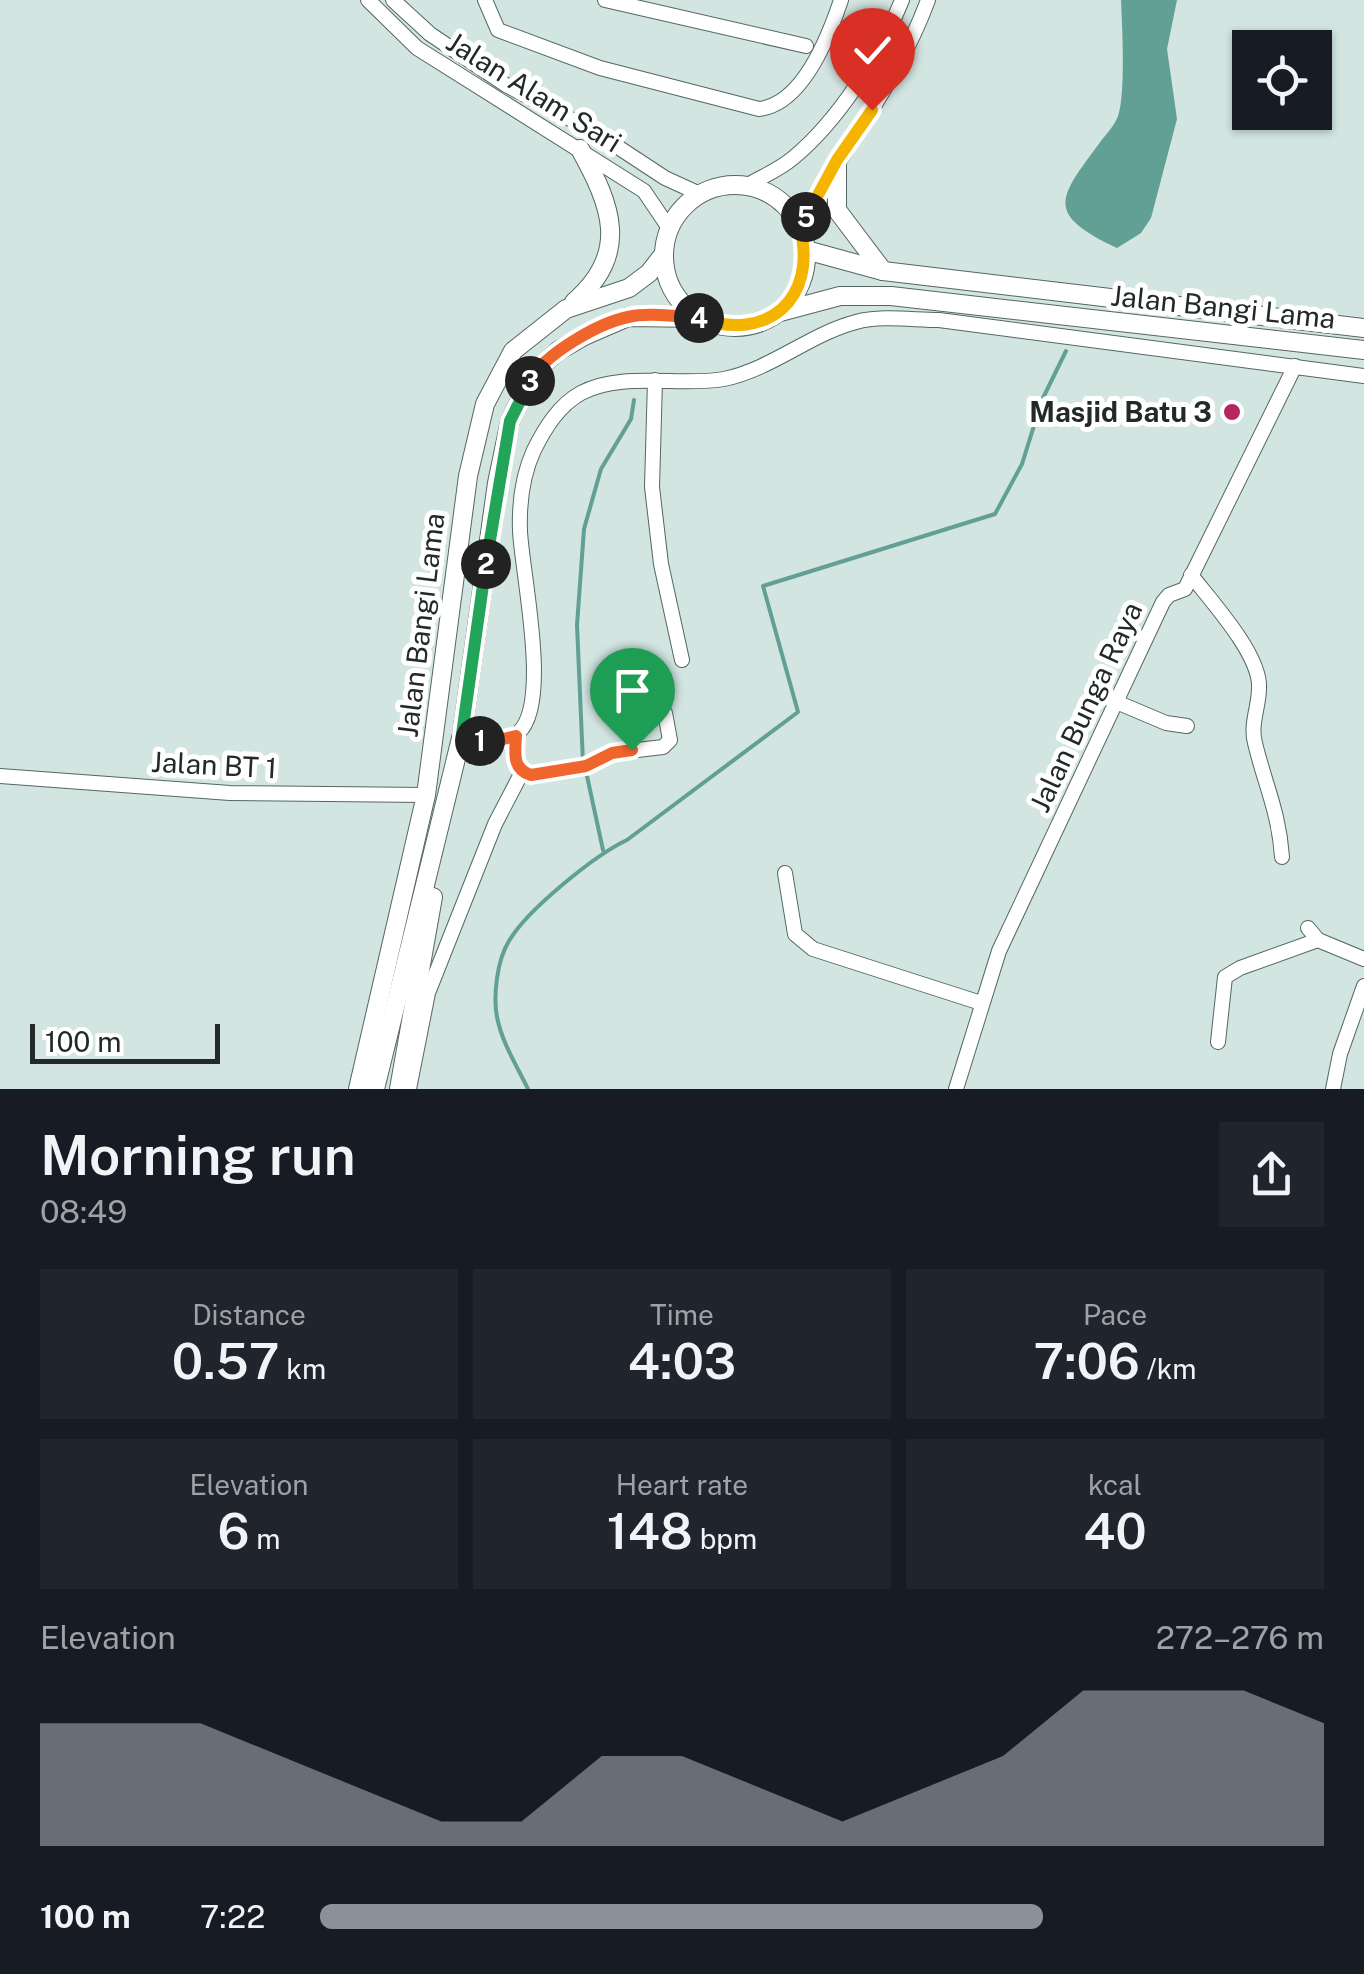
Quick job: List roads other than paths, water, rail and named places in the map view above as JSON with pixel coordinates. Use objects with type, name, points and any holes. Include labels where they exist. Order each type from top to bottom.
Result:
[{"type":"main road","points":[[566,309],[591,288],[607,259],[610,219],[604,193],[580,149]]},
{"type":"main road","points":[[837,160],[837,210],[882,272]]},
{"type":"main road","points":[[701,318],[675,295],[662,255],[669,228],[682,208],[700,194],[722,186],[746,186],[778,200],[800,228],[806,250],[804,272],[795,294],[780,312]]},
{"type":"main road","points":[[806,250],[882,272],[1364,328]]},
{"type":"main road","name":"Jalan Bangi Lama","points":[[358,1089],[426,795],[468,476],[485,404],[513,352],[566,309],[629,288],[649,273],[662,255]]},
{"type":"main road","name":"Jalan Bangi Lama","points":[[375,1089],[462,734],[510,421],[534,372],[558,352],[628,317],[701,318],[735,328],[840,296],[891,296],[1364,350]]},
{"type":"main road","name":"Jalan Bangi Lama","points":[[399,1089],[438,869],[442,817]]},
{"type":"street","name":"Jalan Alam Sari","points":[[368,0],[417,48],[644,191],[669,228]]},
{"type":"street","name":"Jalan Alam Sari","points":[[394,0],[430,34],[506,85],[595,132],[665,178],[700,194]]},
{"type":"street","points":[[485,0],[498,30],[600,68],[759,109],[771,108],[811,71],[842,0]]},
{"type":"street","points":[[605,0],[806,46]]},
{"type":"street","points":[[746,186],[792,159],[822,128],[890,32],[902,0]]},
{"type":"street","points":[[800,228],[837,160],[914,39],[928,0]]},
{"type":"street","points":[[462,734],[487,743],[516,736],[526,724],[534,647],[520,532],[520,499],[525,471],[551,421],[583,392],[611,384],[655,380],[721,380],[761,368],[837,329],[859,321],[884,320],[940,320],[1364,376]]},
{"type":"street","name":"Jalan Bunga Raya","points":[[956,1089],[999,951],[1114,701],[1163,602],[1169,594],[1185,589],[1294,366]]},
{"type":"street","points":[[655,380],[652,487],[661,564],[682,660]]},
{"type":"street","points":[[1191,575],[1227,622],[1257,672],[1260,687],[1253,731],[1280,824],[1282,857]]},
{"type":"street","points":[[1114,701],[1163,722],[1187,726]]},
{"type":"street","points":[[516,736],[515,761],[522,772],[531,775],[586,766],[612,753],[664,747],[670,740],[665,713]]},
{"type":"street","points":[[410,1089],[428,994],[495,824],[522,772]]},
{"type":"street","name":"Jalan BT 1","points":[[0,776],[230,793],[426,795]]},
{"type":"street","points":[[786,873],[795,934],[813,949],[981,1003]]},
{"type":"street","points":[[1218,1042],[1226,976],[1313,934],[1364,958]]},
{"type":"street","points":[[1332,1089],[1364,986]]},
{"type":"waterway","points":[[528,1089],[502,1036],[496,1008],[502,958],[518,928],[580,870],[627,840],[798,712],[763,586],[995,514],[1022,464],[1042,400],[1066,351]]},
{"type":"waterway","points":[[583,763],[577,625],[584,529],[601,469],[631,419],[634,400]]},
{"type":"waterway","points":[[587,776],[603,850]]},
{"type":"place","name":"Masjid Batu 3","points":[[1232,412]]}]
